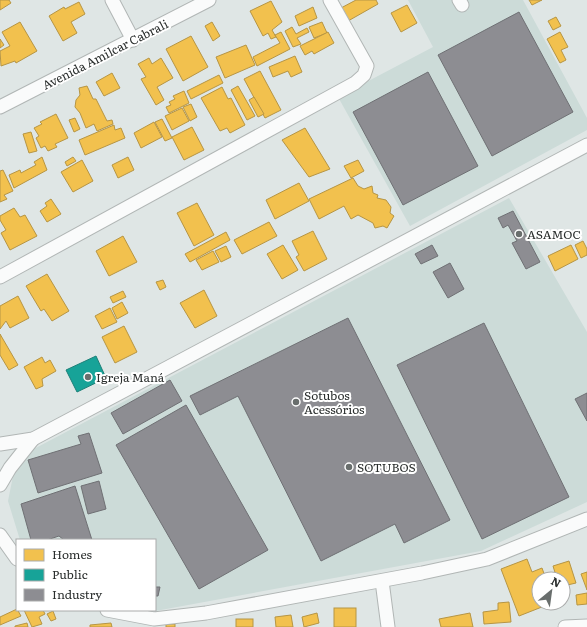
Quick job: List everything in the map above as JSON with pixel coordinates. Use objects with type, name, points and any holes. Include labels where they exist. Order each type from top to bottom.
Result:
[{"type":"street","points":[[112,0],[133,40]]},
{"type":"street","name":"Avenida Amilcar Cabrali","points":[[0,107],[209,0]]},
{"type":"street","points":[[0,277],[355,83],[364,75],[367,66],[330,0]]},
{"type":"street","points":[[0,444],[33,439],[587,145]]},
{"type":"street","points":[[0,485],[10,468],[33,439]]},
{"type":"street","points":[[113,611],[154,618],[206,613],[382,581],[487,559],[587,519]]},
{"type":"street","points":[[0,535],[16,558]]},
{"type":"street","points":[[382,581],[388,627]]},
{"type":"street","points":[[565,627],[587,626]]},
{"type":"shaded area","points":[[408,0],[523,0],[587,118],[587,130],[410,226],[338,97],[433,47]]},
{"type":"shaded area","points":[[509,198],[587,332],[587,502],[481,551],[156,611],[156,539],[20,539],[8,501],[13,476],[20,463],[30,451]]},
{"type":"building: Homes","points":[[0,0],[9,0],[11,3],[0,10]]},
{"type":"building: Homes","points":[[356,0],[376,0],[378,4],[348,21],[341,8]]},
{"type":"building: Homes","points":[[529,0],[542,0],[532,5]]},
{"type":"building: Homes","points":[[271,1],[282,22],[272,30],[276,37],[271,39],[268,33],[263,36],[250,11]]},
{"type":"building: Homes","points":[[79,2],[85,14],[71,22],[77,33],[63,41],[49,16],[64,7],[65,9]]},
{"type":"building: Homes","points":[[407,5],[417,23],[401,32],[391,13]]},
{"type":"building: Homes","points":[[313,7],[317,18],[299,26],[295,16]]},
{"type":"building: Homes","points":[[556,17],[561,26],[553,30],[548,21]]},
{"type":"building: Homes","points":[[20,22],[37,51],[16,63],[15,61],[1,66],[0,51],[10,46],[2,32]]},
{"type":"building: Homes","points":[[212,22],[220,36],[213,41],[205,26]]},
{"type":"building: Homes","points":[[322,22],[327,33],[314,38],[309,27]]},
{"type":"building: Homes","points":[[292,27],[296,34],[307,28],[309,32],[297,38],[301,44],[293,47],[285,31]]},
{"type":"building: Homes","points":[[281,32],[290,49],[257,66],[253,57],[280,43],[275,35]]},
{"type":"building: Homes","points":[[328,32],[334,43],[314,54],[312,51],[305,55],[300,46]]},
{"type":"building: Homes","points":[[560,32],[568,47],[561,50],[566,60],[560,63],[547,39]]},
{"type":"building: Homes","points":[[191,36],[208,67],[183,81],[166,49]]},
{"type":"building: Homes","points":[[0,39],[4,45],[0,48]]},
{"type":"building: Homes","points":[[246,45],[255,65],[225,78],[216,57]]},
{"type":"building: Homes","points":[[295,56],[302,72],[291,77],[288,71],[273,77],[269,67]]},
{"type":"building: Homes","points":[[149,58],[152,64],[161,58],[173,78],[157,87],[164,100],[156,105],[141,79],[146,77],[138,64]]},
{"type":"building: Homes","points":[[260,71],[281,110],[265,118],[244,79]]},
{"type":"building: Homes","points":[[112,73],[120,88],[104,96],[96,82]]},
{"type":"building: Homes","points":[[219,75],[223,83],[191,99],[187,91]]},
{"type":"building: Homes","points":[[87,86],[93,99],[96,99],[107,121],[112,120],[113,124],[97,131],[94,124],[86,128],[80,113],[75,107],[76,100],[80,95],[79,88]]},
{"type":"building: Homes","points":[[238,86],[255,116],[247,120],[231,90]]},
{"type":"building: Homes","points":[[222,87],[228,99],[231,98],[245,125],[230,133],[227,128],[220,131],[201,98]]},
{"type":"building: Homes","points":[[184,91],[189,103],[169,113],[166,107],[171,105],[169,102],[175,99],[173,96]]},
{"type":"building: Homes","points":[[254,97],[264,114],[258,117],[249,100]]},
{"type":"building: Homes","points":[[191,104],[197,117],[190,121],[183,107]]},
{"type":"building: Homes","points":[[182,108],[189,121],[172,130],[165,116]]},
{"type":"building: Homes","points":[[56,114],[68,138],[55,144],[57,147],[48,151],[45,146],[41,148],[36,138],[39,136],[34,128],[42,124],[40,122]]},
{"type":"building: Homes","points":[[75,118],[80,129],[74,132],[69,120]]},
{"type":"building: Homes","points":[[162,119],[172,138],[165,141],[155,122]]},
{"type":"building: Homes","points":[[154,122],[162,137],[141,148],[134,133]]},
{"type":"building: Homes","points":[[114,125],[115,130],[121,128],[125,138],[85,155],[79,140]]},
{"type":"building: Homes","points":[[192,127],[204,150],[184,160],[172,137]]},
{"type":"building: Homes","points":[[305,128],[330,169],[309,177],[282,140]]},
{"type":"building: Homes","points":[[31,132],[37,151],[29,153],[23,134]]},
{"type":"building: Homes","points":[[42,157],[47,170],[14,188],[9,175],[20,170],[21,173],[36,165],[34,162]]},
{"type":"building: Homes","points":[[73,157],[76,161],[67,166],[65,162]]},
{"type":"building: Homes","points":[[128,157],[134,170],[118,178],[112,165]]},
{"type":"building: Homes","points":[[82,160],[93,181],[73,192],[61,172]]},
{"type":"building: Homes","points":[[358,160],[364,171],[351,178],[344,166]]},
{"type":"building: Homes","points":[[3,170],[13,191],[4,195],[7,199],[0,202],[0,171]]},
{"type":"building: Homes","points":[[353,178],[358,186],[364,189],[372,186],[373,193],[378,195],[377,198],[386,200],[391,207],[390,213],[394,216],[387,228],[383,226],[375,228],[373,223],[358,215],[351,219],[344,206],[319,219],[309,199]]},
{"type":"building: Homes","points":[[299,183],[309,201],[275,219],[266,200]]},
{"type":"building: Homes","points":[[51,199],[61,214],[47,222],[40,211],[47,206],[45,203]]},
{"type":"building: Homes","points":[[197,203],[214,235],[194,246],[177,213]]},
{"type":"building: Homes","points":[[14,208],[20,217],[25,215],[37,236],[10,250],[1,233],[6,230],[0,220],[0,216]]},
{"type":"building: Homes","points":[[269,222],[277,236],[242,254],[234,240]]},
{"type":"building: Homes","points":[[313,231],[327,259],[304,271],[296,257],[299,255],[292,241]]},
{"type":"building: Homes","points":[[226,232],[230,240],[190,262],[185,254]]},
{"type":"building: Homes","points":[[123,236],[137,262],[109,276],[96,251]]},
{"type":"building: Homes","points":[[583,241],[587,249],[587,255],[581,258],[575,245]]},
{"type":"building: Homes","points":[[283,245],[298,270],[282,279],[267,254]]},
{"type":"building: Homes","points":[[571,245],[578,259],[555,271],[548,256]]},
{"type":"building: Homes","points":[[226,246],[231,257],[221,262],[215,251]]},
{"type":"building: Homes","points":[[213,251],[219,262],[202,270],[196,260]]},
{"type":"building: Homes","points":[[47,274],[69,311],[52,321],[44,309],[41,311],[26,286]]},
{"type":"building: Homes","points":[[163,280],[166,287],[160,290],[156,282]]},
{"type":"building: Homes","points":[[204,290],[217,316],[195,328],[180,303]]},
{"type":"building: Homes","points":[[123,291],[126,297],[113,303],[110,297]]},
{"type":"building: Homes","points":[[18,296],[29,318],[10,328],[6,321],[0,329],[0,306]]},
{"type":"building: Homes","points":[[122,302],[128,313],[117,319],[112,308]]},
{"type":"building: Homes","points":[[110,308],[117,322],[102,329],[95,316]]},
{"type":"building: Homes","points":[[124,326],[137,352],[115,363],[102,337]]},
{"type":"building: Homes","points":[[0,334],[18,365],[9,370],[0,355]]},
{"type":"building: Homes","points":[[42,357],[45,363],[50,360],[56,371],[42,379],[43,386],[36,389],[24,367]]},
{"type":"building: Homes","points":[[527,559],[532,571],[532,611],[519,616],[501,569]]},
{"type":"building: Homes","points":[[569,561],[576,583],[571,584],[571,571],[555,571],[553,566]]},
{"type":"building: Homes","points":[[542,568],[543,571],[534,571]]},
{"type":"building: Homes","points":[[587,572],[587,590],[581,574]]},
{"type":"building: Homes","points":[[587,593],[587,604],[577,605],[576,595]]},
{"type":"building: Homes","points":[[509,602],[511,622],[484,624],[483,612],[498,610],[498,603]]},
{"type":"building: Homes","points":[[334,608],[356,608],[356,627],[334,627]]},
{"type":"building: Homes","points":[[16,609],[21,616],[0,625],[0,617]]},
{"type":"building: Homes","points":[[24,611],[44,611],[45,614],[39,617],[42,624],[32,627]]},
{"type":"building: Homes","points":[[53,611],[56,619],[51,621],[47,614]]},
{"type":"building: Homes","points":[[317,613],[319,623],[304,627],[302,617]]},
{"type":"building: Homes","points":[[470,613],[473,627],[441,627],[439,619]]},
{"type":"building: Homes","points":[[291,615],[293,627],[276,627],[275,617]]},
{"type":"building: Homes","points":[[236,619],[253,619],[253,627],[236,627]]},
{"type":"building: Homes","points":[[27,623],[28,627],[15,627],[15,626]]},
{"type":"building: Homes","points":[[111,623],[112,627],[90,627],[90,625]]},
{"type":"building: Homes","points":[[166,624],[175,624],[175,627],[166,627]]},
{"type":"building: Public","points":[[96,356],[106,378],[77,392],[66,370]]},
{"type":"building: Industry","points":[[519,12],[573,112],[492,156],[438,55]]},
{"type":"building: Industry","points":[[428,72],[478,166],[403,205],[353,112]]},
{"type":"building: Industry","name":"ASAMOC","points":[[513,211],[540,262],[526,269],[512,243],[517,241],[508,225],[503,228],[498,218]]},
{"type":"building: Industry","points":[[432,245],[438,256],[421,264],[415,254]]},
{"type":"building: Industry","points":[[450,263],[464,289],[448,298],[433,272]]},
{"type":"building: Industry","name":"SOTUBOS","points":[[348,318],[450,520],[404,543],[395,524],[321,561],[238,396],[200,415],[190,396]]},
{"type":"building: Industry","name":"SOTUBOS","points":[[484,323],[569,497],[482,539],[397,365]]},
{"type":"building: Industry","points":[[170,380],[182,401],[123,434],[111,413]]},
{"type":"building: Industry","points":[[587,393],[587,421],[575,399]]},
{"type":"building: Industry","points":[[186,405],[268,550],[199,589],[116,445]]},
{"type":"building: Industry","points":[[89,433],[102,473],[38,493],[28,460],[81,444],[78,436]]},
{"type":"building: Industry","points":[[99,481],[106,509],[88,514],[81,486]]},
{"type":"building: Industry","points":[[75,486],[92,539],[63,539],[59,536],[50,539],[31,539],[21,504]]},
{"type":"building: Industry","points":[[156,587],[160,587],[158,596],[156,596]]},
{"type":"place","name":"ASAMOC","points":[[519,234]]},
{"type":"place","name":"Igreja Maná","points":[[88,377]]},
{"type":"place","name":"Sotubos Acessórios","points":[[296,402]]},
{"type":"place","name":"SOTUBOS","points":[[349,467]]}]
